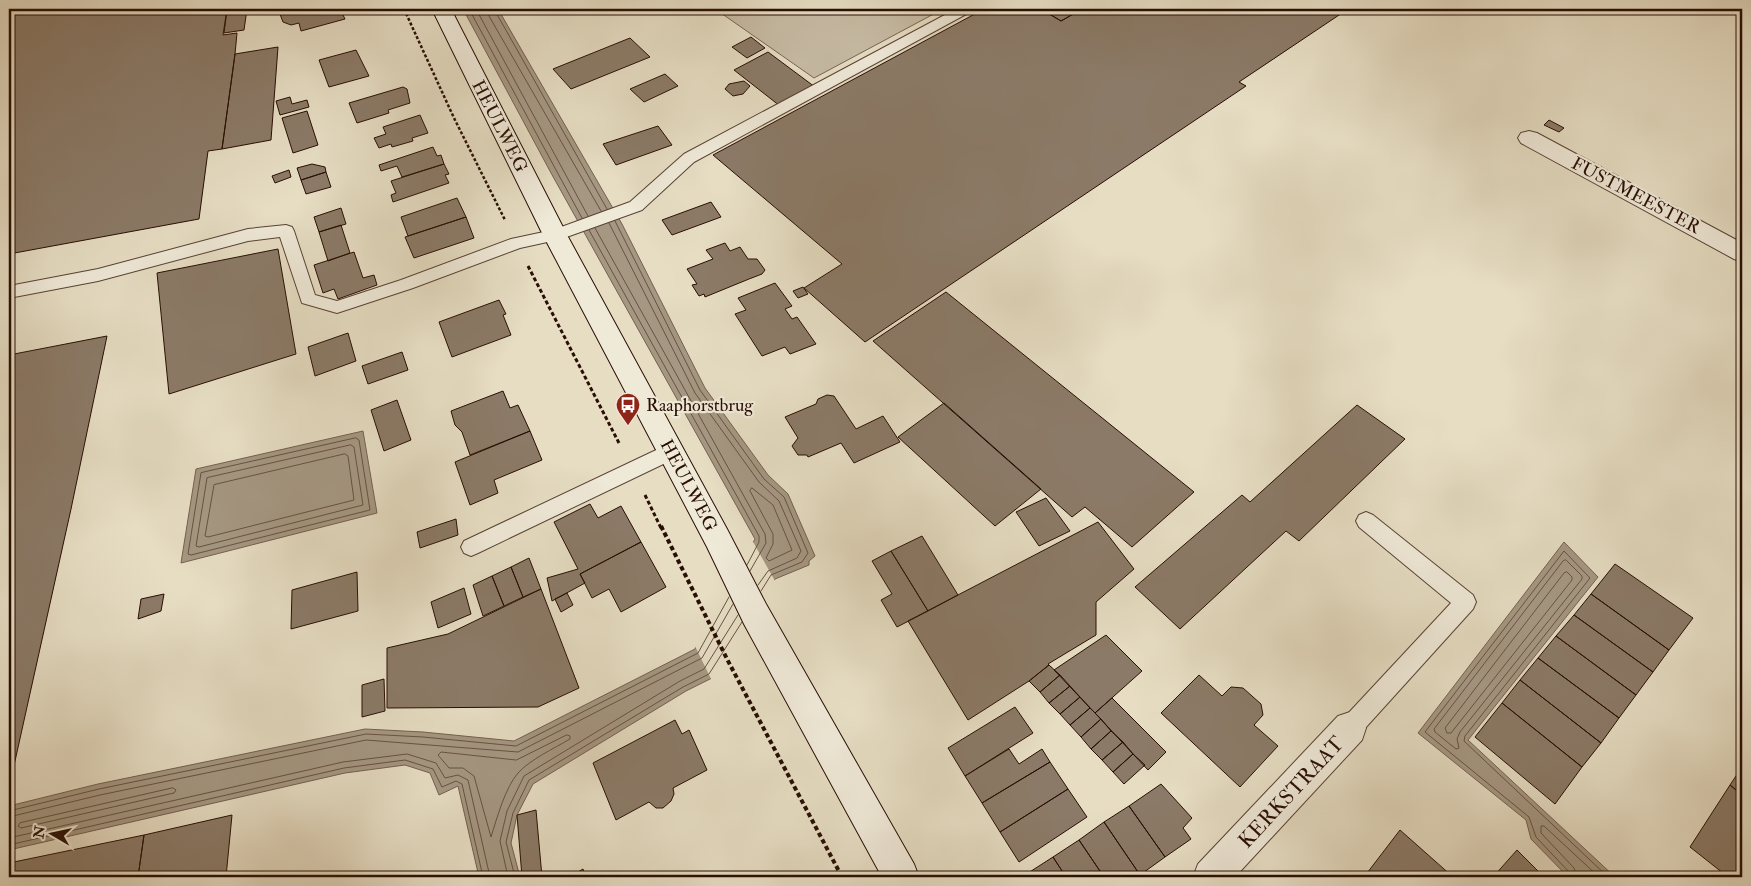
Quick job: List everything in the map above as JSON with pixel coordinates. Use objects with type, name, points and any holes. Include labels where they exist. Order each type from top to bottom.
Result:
[{"type":"main road","name":"HEULWEG","points":[[441,9],[555,235],[671,451],[755,614],[901,877]]},
{"type":"main road","name":"FUSTMEESTER","points":[[1529,138],[1742,253]]},
{"type":"main road","name":"KERKSTRAAT","points":[[1211,877],[1350,728]]},
{"type":"lane","points":[[9,292],[98,276],[248,235],[286,231],[308,299],[337,307],[407,284],[517,243],[555,235],[636,206],[689,158],[965,9]]},
{"type":"lane","points":[[471,547],[632,468],[671,451]]},
{"type":"lane","points":[[1350,728],[1466,602],[1366,521]]},
{"type":"path","name":"HEULWEG","points":[[404,9],[454,118],[517,243],[727,659],[842,877]]},
{"type":"shaded area","points":[[722,9],[943,9],[814,78],[718,11]]},
{"type":"water","points":[[463,9],[498,9],[622,224],[705,388],[768,475],[788,494],[815,556],[809,561],[809,565],[775,579],[712,678],[686,691],[533,784],[517,815],[511,843],[520,877],[479,877],[458,786],[439,795],[430,773],[405,765],[345,773],[9,850],[9,806],[98,784],[365,729],[423,732],[514,741],[695,649],[755,539],[551,173]]},
{"type":"water","points":[[363,431],[377,513],[181,563],[196,469]]},
{"type":"water","points":[[1564,542],[1598,577],[1468,740],[1615,877],[1568,877],[1531,839],[1526,820],[1418,733]]},
{"type":"pier","points":[[752,540],[775,581],[712,681],[695,646]]},
{"type":"building","points":[[9,9],[227,9],[223,35],[237,33],[235,54],[222,149],[208,151],[199,219],[9,254]]},
{"type":"building","points":[[247,9],[244,30],[224,33],[227,10]]},
{"type":"building","points":[[278,9],[340,9],[345,19],[301,31],[299,23],[291,25],[283,22]]},
{"type":"building","points":[[984,9],[1041,9],[1061,21],[1082,9],[1348,9],[1239,82],[1246,86],[865,342],[804,288],[842,264],[713,155]]},
{"type":"building","points":[[1041,9],[1082,9],[1061,21]]},
{"type":"building","points":[[751,37],[765,48],[747,58],[732,47]]},
{"type":"building","points":[[630,38],[650,57],[571,89],[553,69]]},
{"type":"building","points":[[278,47],[271,140],[222,149],[235,54]]},
{"type":"building","points":[[356,50],[369,76],[329,87],[319,60]]},
{"type":"building","points":[[768,52],[815,87],[780,106],[734,70]]},
{"type":"building","points":[[665,74],[678,86],[644,102],[630,89]]},
{"type":"building","points":[[744,81],[750,86],[743,94],[733,96],[725,89],[729,84]]},
{"type":"building","points":[[403,87],[407,89],[410,103],[388,110],[389,113],[357,123],[349,103]]},
{"type":"building","points":[[290,97],[292,104],[307,100],[309,107],[280,115],[276,101]]},
{"type":"building","points":[[307,111],[318,145],[293,153],[282,118]]},
{"type":"building","points":[[420,115],[428,133],[412,138],[413,141],[392,147],[391,144],[379,148],[374,138],[386,134],[383,127]]},
{"type":"building","points":[[1549,120],[1564,128],[1559,132],[1544,125]]},
{"type":"building","points":[[658,126],[672,145],[616,165],[603,144]]},
{"type":"building","points":[[433,147],[437,156],[441,155],[444,164],[402,177],[397,166],[381,171],[379,165]]},
{"type":"building","points":[[312,164],[325,167],[326,172],[301,180],[297,168]]},
{"type":"building","points":[[444,164],[449,174],[445,175],[449,183],[393,202],[391,195],[396,193],[391,181]]},
{"type":"building","points":[[289,170],[291,177],[275,183],[272,176]]},
{"type":"building","points":[[326,172],[331,187],[306,194],[301,180]]},
{"type":"building","points":[[457,198],[466,217],[408,236],[401,217]]},
{"type":"building","points":[[711,202],[721,217],[672,235],[662,220]]},
{"type":"building","points":[[341,208],[346,224],[319,232],[314,217]]},
{"type":"building","points":[[466,217],[474,238],[414,258],[405,237]]},
{"type":"building","points":[[341,225],[350,253],[328,261],[319,232]]},
{"type":"building","points":[[725,243],[730,251],[740,247],[748,259],[757,259],[765,270],[762,274],[705,297],[704,294],[699,296],[692,285],[697,284],[687,269],[713,259],[706,250]]},
{"type":"building","points":[[278,249],[296,354],[169,394],[157,273]]},
{"type":"building","points":[[354,252],[363,278],[374,275],[377,285],[338,299],[334,289],[323,293],[314,265]]},
{"type":"building","points":[[775,283],[792,306],[785,309],[792,319],[797,317],[816,344],[790,354],[785,347],[762,356],[735,314],[746,310],[738,298]]},
{"type":"building","points":[[803,287],[808,294],[798,298],[793,291]]},
{"type":"building","points":[[946,292],[1194,492],[1132,547],[1085,507],[1072,517],[873,341]]},
{"type":"building","points":[[499,300],[506,314],[503,315],[511,335],[452,357],[439,322]]},
{"type":"building","points":[[348,333],[356,361],[315,376],[308,347]]},
{"type":"building","points":[[107,336],[71,509],[9,788],[9,355]]},
{"type":"building","points":[[402,352],[408,370],[368,384],[362,366]]},
{"type":"building","points":[[503,391],[510,408],[518,405],[530,431],[470,455],[462,432],[455,425],[451,411]]},
{"type":"building","points":[[827,395],[834,396],[856,429],[883,416],[900,442],[854,463],[841,443],[808,457],[807,455],[798,455],[792,446],[798,438],[785,417],[816,404],[818,399]]},
{"type":"building","points":[[397,400],[411,440],[384,451],[371,410]]},
{"type":"building","points":[[944,403],[1041,489],[995,526],[898,437]]},
{"type":"building","points":[[1357,405],[1405,439],[1299,541],[1286,531],[1180,629],[1135,587],[1242,495],[1250,502]]},
{"type":"building","points":[[530,431],[542,460],[494,480],[498,493],[470,505],[455,462]]},
{"type":"building","points":[[1046,498],[1070,531],[1039,546],[1016,512]]},
{"type":"building","points":[[590,504],[598,518],[621,506],[641,542],[580,574],[585,583],[552,601],[547,578],[578,569],[554,522]]},
{"type":"building","points":[[456,519],[458,535],[420,548],[417,532]]},
{"type":"building","points":[[1098,522],[1134,569],[1096,602],[1096,635],[1048,664],[1029,681],[968,720],[908,621]]},
{"type":"building","points":[[922,536],[958,595],[928,611],[891,551]]},
{"type":"building","points":[[641,542],[666,587],[621,612],[609,589],[592,598],[580,574]]},
{"type":"building","points":[[891,551],[928,611],[897,627],[881,600],[892,594],[872,561]]},
{"type":"building","points":[[529,558],[541,589],[523,597],[511,567]]},
{"type":"building","points":[[1615,564],[1693,618],[1669,650],[1591,594]]},
{"type":"building","points":[[511,567],[523,597],[504,606],[492,576]]},
{"type":"building","points":[[357,572],[358,611],[291,629],[292,590]]},
{"type":"building","points":[[492,576],[504,606],[483,616],[473,585]]},
{"type":"building","points":[[464,588],[471,614],[438,628],[431,602]]},
{"type":"building","points":[[541,589],[579,688],[538,707],[387,708],[387,648],[448,634]]},
{"type":"building","points":[[567,593],[573,605],[561,612],[555,599]]},
{"type":"building","points":[[164,594],[161,611],[138,619],[141,599]]},
{"type":"building","points":[[1591,594],[1669,650],[1653,672],[1574,615]]},
{"type":"building","points":[[1574,615],[1653,672],[1636,695],[1556,636]]},
{"type":"building","points":[[1106,635],[1142,671],[1095,713],[1054,670]]},
{"type":"building","points":[[1556,636],[1636,695],[1619,718],[1538,658]]},
{"type":"building","points":[[1538,658],[1619,718],[1601,743],[1520,680]]},
{"type":"building","points":[[1049,665],[1060,675],[1040,692],[1029,681]]},
{"type":"building","points":[[1060,675],[1070,686],[1049,703],[1040,692]]},
{"type":"building","points":[[1199,675],[1222,696],[1231,687],[1243,688],[1261,704],[1263,715],[1254,725],[1278,746],[1240,787],[1161,713]]},
{"type":"building","points":[[384,679],[385,711],[362,717],[362,685]]},
{"type":"building","points":[[1520,680],[1601,743],[1582,767],[1502,703]]},
{"type":"building","points":[[1070,686],[1080,697],[1060,714],[1049,703]]},
{"type":"building","points":[[1080,697],[1090,708],[1070,725],[1060,714]]},
{"type":"building","points":[[1112,698],[1166,752],[1148,770],[1095,713]]},
{"type":"building","points":[[1502,703],[1582,767],[1555,804],[1475,737]]},
{"type":"building","points":[[1015,707],[1033,733],[965,776],[948,748]]},
{"type":"building","points":[[1090,708],[1101,719],[1081,737],[1070,725]]},
{"type":"building","points":[[1101,719],[1111,731],[1091,749],[1081,737]]},
{"type":"building","points":[[675,720],[682,734],[689,730],[707,770],[673,788],[674,794],[671,801],[663,808],[656,808],[649,802],[616,820],[593,763]]},
{"type":"building","points":[[1111,731],[1123,742],[1102,760],[1091,749]]},
{"type":"building","points":[[1123,742],[1133,754],[1113,772],[1102,760]]},
{"type":"building","points":[[1009,749],[1019,764],[1042,749],[1050,762],[982,803],[965,776]]},
{"type":"building","points":[[1133,754],[1145,765],[1124,784],[1113,772]]},
{"type":"building","points":[[1050,762],[1068,789],[1000,832],[982,803]]},
{"type":"building","points":[[1742,767],[1742,795],[1730,785]]},
{"type":"building","points":[[1161,784],[1192,818],[1183,828],[1191,839],[1165,857],[1129,806]]},
{"type":"building","points":[[1730,785],[1742,795],[1742,865],[1735,877],[1728,877],[1690,847]]},
{"type":"building","points":[[1068,789],[1087,817],[1019,862],[1000,832]]},
{"type":"building","points":[[1129,806],[1165,857],[1140,875],[1104,822]]},
{"type":"building","points":[[536,810],[542,877],[522,877],[517,815]]},
{"type":"building","points":[[232,815],[226,877],[138,877],[144,835]]},
{"type":"building","points":[[1104,822],[1143,877],[1104,877],[1079,840]]},
{"type":"building","points":[[1400,830],[1453,877],[1364,877]]},
{"type":"building","points":[[144,835],[138,877],[9,877],[9,863]]},
{"type":"building","points":[[1079,840],[1104,877],[1066,877],[1053,857]]},
{"type":"building","points":[[1517,850],[1544,877],[1493,877]]},
{"type":"building","points":[[1053,857],[1066,877],[1026,877],[1025,875]]},
{"type":"building","points":[[583,869],[586,877],[569,877]]},
{"type":"place","name":"Raaphorstbrug","points":[[628,426]]}]
